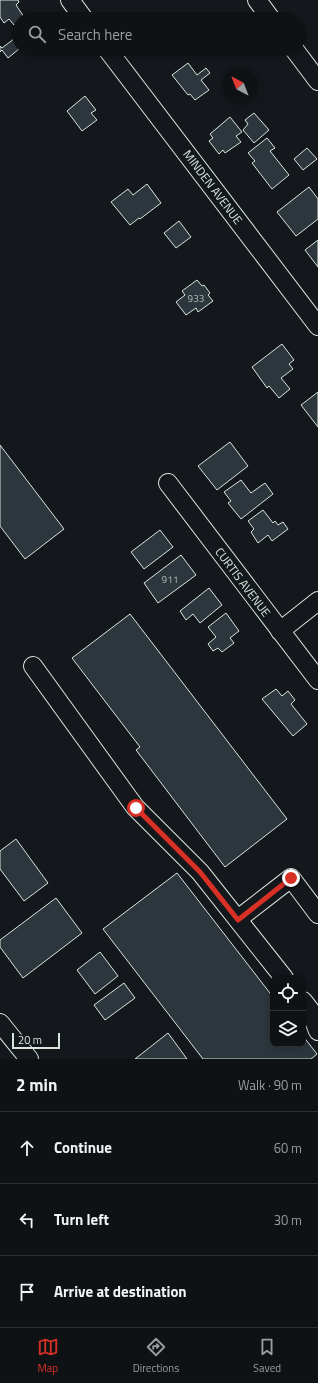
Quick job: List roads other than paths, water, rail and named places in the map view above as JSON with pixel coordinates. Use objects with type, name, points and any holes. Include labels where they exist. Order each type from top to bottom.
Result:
[{"type":"street","points":[[70,0],[79,12]]},
{"type":"street","points":[[257,0],[266,12]]},
{"type":"street","name":"MINDEN AVENUE","points":[[112,56],[318,326]]},
{"type":"street","points":[[299,56],[318,82]]},
{"type":"street","name":"CURTIS AVENUE","points":[[168,483],[318,680]]},
{"type":"street","points":[[280,631],[318,601]]},
{"type":"street","points":[[33,666],[136,808],[200,872],[282,975]]},
{"type":"street","points":[[238,920],[291,878],[318,914]]},
{"type":"street","points":[[310,1006],[318,1031]]},
{"type":"street","points":[[0,1023],[30,1059]]}]
